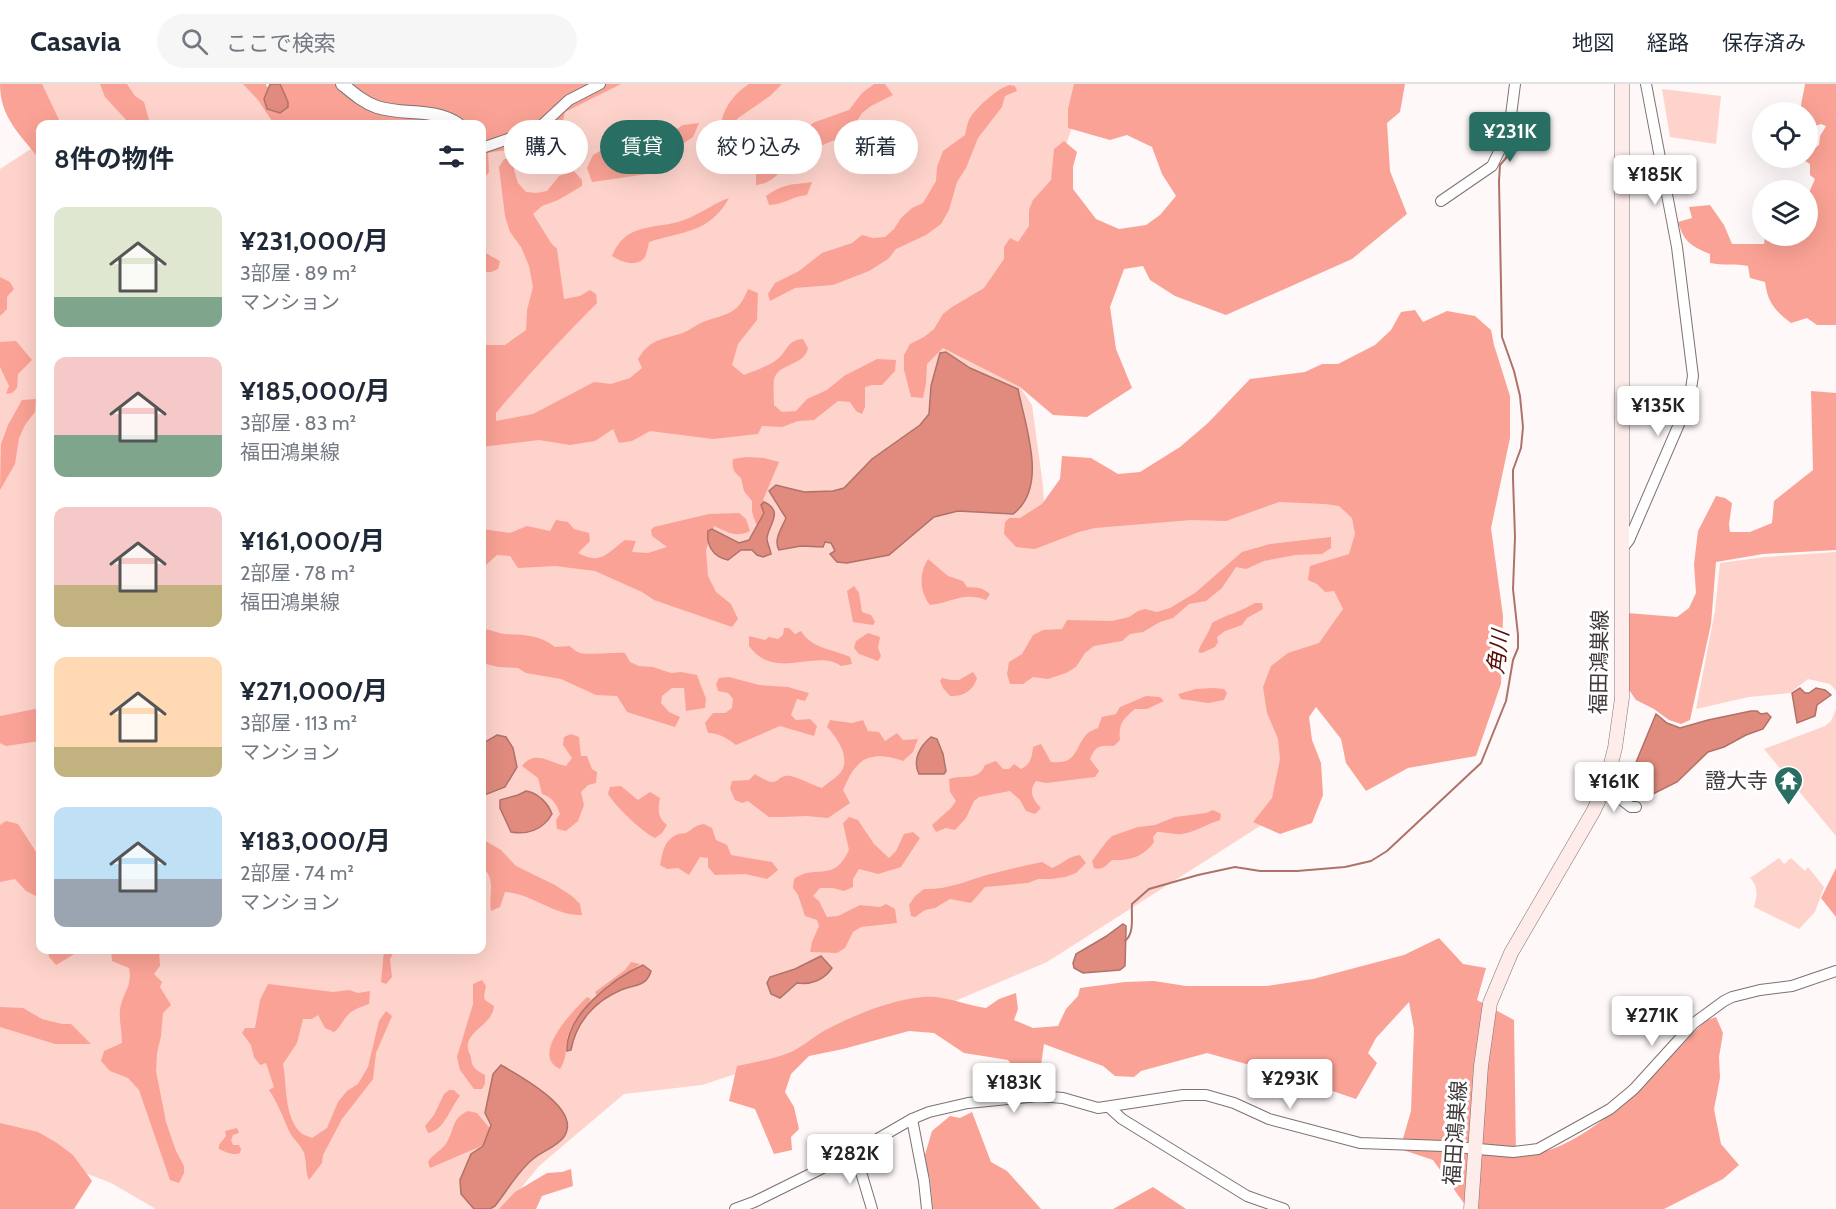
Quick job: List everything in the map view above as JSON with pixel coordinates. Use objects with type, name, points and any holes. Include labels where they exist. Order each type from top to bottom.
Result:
[{"type":"main road","name":"福田鴻巣線","points":[[1471,1209],[1480,1066],[1490,1003],[1511,953],[1593,813],[1605,787],[1615,748],[1622,698],[1622,84]]},
{"type":"street","points":[[342,84],[359,98],[377,107],[431,113],[450,120]]},
{"type":"street","points":[[486,147],[524,134],[542,124],[569,100],[600,84]]},
{"type":"street","points":[[1441,201],[1492,166],[1509,131],[1515,84]]},
{"type":"street","points":[[1622,549],[1629,540],[1689,401],[1693,376],[1677,247],[1646,84]]},
{"type":"street","points":[[1605,787],[1631,807],[1636,807]]},
{"type":"street","points":[[735,1209],[754,1202],[855,1152],[912,1119],[929,1112],[959,1104],[1039,1096],[1063,1098],[1090,1107],[1110,1108],[1183,1095],[1206,1095],[1234,1103],[1269,1119],[1360,1143],[1524,1152],[1547,1145],[1610,1109],[1634,1089],[1694,1023],[1724,1001],[1760,990],[1792,986],[1836,971]]},
{"type":"street","points":[[1110,1108],[1122,1119],[1247,1196],[1284,1209]]},
{"type":"street","points":[[912,1119],[927,1209]]},
{"type":"street","points":[[855,1152],[872,1209]]},
{"type":"shaded area","points":[[0,84],[42,84],[59,120],[36,120],[36,155],[13,125],[1,96]]},
{"type":"shaded area","points":[[29,84],[251,84],[411,120],[36,120]]},
{"type":"shaded area","points":[[100,84],[127,84],[135,96],[144,102],[149,120],[126,120],[105,97]]},
{"type":"shaded area","points":[[243,84],[266,84],[267,87],[273,88],[276,84],[621,84],[565,112],[563,120],[504,120],[504,151],[488,153],[489,172],[486,176],[486,120],[271,120],[258,100]]},
{"type":"shaded area","points":[[270,84],[280,84],[288,102],[288,107],[280,113],[267,109],[264,99]]},
{"type":"shaded area","points":[[570,84],[1087,84],[1050,191],[1014,378],[1032,405],[1043,486],[1045,525],[1344,473],[1365,526],[1362,611],[1304,688],[1271,819],[1047,962],[941,1007],[702,1085],[624,1094],[539,1166],[504,1209],[156,1209],[111,1183],[0,1140],[0,169],[36,146],[36,954],[486,954],[486,124]]},
{"type":"shaded area","points":[[749,84],[782,84],[770,96],[736,120],[722,120],[725,110],[738,93]]},
{"type":"shaded area","points":[[874,84],[885,84],[893,95],[871,106],[858,120],[834,120],[834,140],[822,145],[821,120],[849,110],[862,93]]},
{"type":"shaded area","points":[[1074,84],[1405,84],[1400,112],[1387,123],[1390,171],[1407,214],[1352,259],[1226,315],[1175,296],[1150,280],[1143,266],[1124,269],[1110,307],[1116,349],[1132,388],[1087,417],[1053,415],[1020,387],[943,348],[927,364],[923,398],[911,397],[904,370],[904,355],[910,344],[934,329],[943,314],[952,307],[984,288],[1004,259],[1004,247],[1010,238],[1018,242],[1029,226],[1029,210],[1033,200],[1051,180],[1054,149],[1064,141],[1077,152],[1073,167],[1073,189],[1096,219],[1119,229],[1146,225],[1160,215],[1176,196],[1162,174],[1152,147],[1127,135],[1110,140],[1068,128],[1068,109]]},
{"type":"shaded area","points":[[1805,84],[1836,84],[1836,325],[1817,325],[1807,318],[1791,323],[1773,306],[1765,282],[1750,278],[1748,266],[1710,263],[1710,254],[1689,242],[1678,222],[1692,218],[1689,207],[1710,205],[1724,225],[1732,244],[1818,246],[1818,180],[1815,180],[1810,175],[1810,168],[1818,168],[1818,146],[1820,136],[1826,126],[1818,125],[1818,102],[1802,102]]},
{"type":"shaded area","points":[[1010,85],[1015,86],[1017,91],[1005,96],[1002,107],[978,138],[966,168],[957,182],[949,210],[941,224],[926,235],[896,249],[888,259],[869,271],[833,285],[795,288],[770,301],[768,294],[775,283],[799,271],[822,253],[852,243],[862,235],[873,238],[885,237],[912,208],[923,203],[936,181],[937,167],[943,151],[965,135],[969,120],[981,105]]},
{"type":"shaded area","points":[[1662,89],[1721,96],[1716,144],[1670,137]]},
{"type":"shaded area","points":[[696,123],[693,137],[684,143],[684,125]]},
{"type":"shaded area","points":[[600,151],[600,174],[648,174],[592,182],[588,166],[593,155]]},
{"type":"shaded area","points":[[504,159],[504,174],[515,174],[518,183],[526,192],[547,191],[559,176],[565,174],[577,174],[582,180],[582,186],[542,206],[533,214],[557,249],[564,299],[580,296],[590,290],[596,294],[597,303],[496,413],[496,421],[533,414],[594,382],[611,384],[630,378],[642,368],[638,359],[653,343],[685,332],[732,311],[748,289],[758,293],[757,320],[738,344],[732,365],[744,375],[775,361],[794,341],[803,339],[808,348],[802,358],[776,374],[774,405],[782,412],[796,411],[807,399],[827,390],[844,376],[877,359],[896,360],[895,371],[882,385],[865,387],[865,407],[862,414],[856,411],[850,402],[838,401],[814,420],[798,421],[782,427],[762,426],[758,434],[713,439],[650,431],[632,441],[619,443],[613,429],[595,441],[570,445],[539,440],[486,447],[486,345],[505,345],[526,330],[527,310],[533,287],[529,266],[521,247],[510,232],[505,216],[499,167]]},
{"type":"shaded area","points":[[778,174],[771,180],[756,185],[756,175]]},
{"type":"shaded area","points":[[812,182],[807,195],[769,205],[766,196],[778,189],[788,185]]},
{"type":"shaded area","points":[[729,198],[713,218],[695,229],[649,242],[645,257],[638,262],[624,262],[612,256],[617,246],[631,233],[648,227],[685,220]]},
{"type":"shaded area","points":[[486,253],[500,261],[498,269],[486,272]]},
{"type":"shaded area","points":[[0,277],[10,282],[14,289],[7,297],[7,309],[0,316]]},
{"type":"shaded area","points":[[1415,310],[1423,322],[1447,311],[1475,316],[1491,330],[1510,396],[1510,438],[1491,528],[1503,616],[1501,684],[1476,756],[1408,768],[1366,791],[1346,763],[1341,739],[1316,707],[1309,717],[1312,740],[1321,763],[1323,795],[1312,823],[1280,834],[1253,822],[1272,798],[1280,759],[1278,739],[1267,713],[1263,687],[1271,666],[1288,653],[1319,643],[1343,609],[1334,591],[1325,592],[1317,584],[1308,580],[1310,566],[1349,554],[1355,534],[1352,518],[1339,506],[1279,502],[1226,521],[1191,520],[1095,528],[1035,549],[1016,547],[1004,534],[1005,522],[1009,518],[1020,518],[1042,504],[1060,479],[1062,456],[1091,458],[1118,474],[1140,472],[1180,447],[1208,423],[1250,379],[1305,372],[1322,364],[1338,364],[1375,345],[1391,330],[1401,312]]},
{"type":"shaded area","points":[[16,341],[32,360],[18,374],[17,388],[12,393],[6,394],[9,386],[0,367],[0,342]]},
{"type":"shaded area","points":[[946,352],[970,368],[1018,389],[1032,455],[1030,488],[1024,502],[1013,514],[958,511],[934,517],[889,555],[847,563],[837,562],[830,554],[835,551],[831,543],[825,542],[823,547],[801,546],[779,550],[777,542],[786,518],[769,491],[776,485],[804,492],[833,491],[844,488],[872,459],[920,425],[929,414],[931,386],[940,353]]},
{"type":"shaded area","points":[[1811,391],[1836,393],[1836,550],[1763,554],[1716,562],[1711,624],[1690,720],[1681,724],[1669,720],[1636,700],[1627,687],[1627,613],[1677,617],[1689,608],[1696,593],[1694,564],[1698,531],[1716,496],[1732,503],[1730,532],[1750,532],[1772,523],[1774,501],[1813,470]]},
{"type":"shaded area","points":[[36,399],[35,412],[19,438],[15,464],[0,490],[1,444],[8,425],[22,400]]},
{"type":"shaded area","points":[[746,457],[779,462],[763,500],[769,509],[763,523],[756,524],[752,512],[752,501],[744,491],[741,478],[733,467],[733,459]]},
{"type":"shaded area","points":[[764,502],[774,510],[767,535],[771,554],[763,557],[752,550],[741,550],[728,560],[718,556],[709,546],[708,531],[712,529],[739,543],[749,540],[764,513],[761,505]]},
{"type":"shaded area","points":[[739,513],[746,519],[750,531],[736,534],[714,526],[706,550],[708,576],[716,592],[731,604],[738,619],[732,627],[654,600],[642,592],[595,571],[555,566],[518,568],[510,556],[497,555],[486,564],[486,530],[510,533],[527,526],[550,531],[556,520],[568,522],[574,529],[589,533],[590,541],[578,553],[598,558],[625,540],[636,541],[632,552],[648,553],[667,547],[652,536],[651,530],[654,527],[709,514]]},
{"type":"shaded area","points":[[1331,537],[1331,548],[1322,554],[1295,555],[1264,561],[1246,569],[1236,567],[1222,588],[1206,601],[1189,604],[1173,618],[1160,622],[1143,632],[1130,634],[1122,641],[1094,646],[1085,653],[1076,667],[1066,673],[1048,679],[1033,677],[1023,684],[1010,684],[1007,674],[1009,662],[1022,654],[1033,635],[1043,630],[1062,629],[1067,620],[1112,621],[1129,617],[1145,609],[1157,612],[1170,608],[1195,593],[1242,552],[1270,544]]},
{"type":"shaded area","points":[[1836,552],[1836,691],[1830,684],[1808,679],[1790,693],[1749,697],[1696,709],[1715,611],[1720,563]]},
{"type":"shaded area","points":[[928,559],[948,576],[963,581],[967,587],[981,589],[990,594],[986,600],[964,597],[930,605],[922,588],[923,570]]},
{"type":"shaded area","points":[[854,586],[859,593],[862,612],[871,615],[875,622],[873,625],[853,622],[847,591]]},
{"type":"shaded area","points":[[1255,603],[1262,603],[1263,609],[1247,618],[1242,625],[1225,631],[1217,637],[1218,642],[1215,647],[1202,653],[1198,652],[1212,623]]},
{"type":"shaded area","points":[[784,628],[789,628],[795,634],[801,631],[811,642],[850,657],[852,664],[841,666],[831,661],[820,660],[771,662],[759,656],[749,646],[749,636],[765,640],[769,637],[778,639],[783,635]]},
{"type":"shaded area","points":[[486,630],[504,634],[537,637],[555,647],[570,646],[581,653],[625,653],[630,662],[639,666],[653,667],[671,673],[697,675],[706,699],[705,708],[686,711],[684,688],[672,688],[662,696],[661,703],[669,712],[680,717],[675,727],[627,712],[617,696],[596,695],[561,679],[526,673],[518,668],[486,664]]},
{"type":"shaded area","points":[[868,633],[880,637],[878,648],[881,656],[878,661],[859,654],[854,648],[856,641]]},
{"type":"shaded area","points":[[973,672],[977,678],[975,683],[970,690],[959,695],[950,696],[940,681],[942,678],[959,680]]},
{"type":"shaded area","points":[[729,677],[759,685],[788,687],[809,693],[805,701],[797,699],[791,715],[796,720],[810,719],[817,726],[814,736],[780,726],[736,745],[723,736],[708,733],[705,723],[713,713],[725,713],[732,708],[733,699],[728,693],[718,691],[716,684],[719,678]]},
{"type":"shaded area","points":[[1800,688],[1805,693],[1816,688],[1825,690],[1831,695],[1817,705],[1815,716],[1797,723],[1792,693]]},
{"type":"shaded area","points":[[1196,689],[1224,689],[1227,693],[1224,700],[1208,703],[1181,699],[1178,694]]},
{"type":"shaded area","points":[[1146,696],[1160,697],[1164,701],[1147,709],[1135,709],[1122,722],[1120,740],[1114,746],[1102,746],[1094,751],[1090,759],[1099,771],[1095,777],[1046,783],[1036,781],[1032,788],[1032,795],[1041,808],[1035,814],[1026,811],[1020,800],[1010,791],[979,797],[974,801],[966,818],[955,830],[946,828],[936,832],[932,825],[956,801],[950,792],[949,779],[974,776],[985,765],[996,761],[1003,769],[1009,769],[1014,764],[1021,769],[1030,760],[1033,747],[1041,744],[1051,762],[1067,761],[1075,754],[1088,733],[1098,728],[1102,717],[1116,714],[1120,707]]},
{"type":"shaded area","points":[[36,709],[36,742],[6,746],[0,743],[0,716]]},
{"type":"shaded area","points":[[1836,709],[1836,836],[1764,749],[1825,726],[1831,721]]},
{"type":"shaded area","points":[[1751,711],[1767,713],[1771,717],[1763,729],[1708,752],[1677,782],[1649,796],[1635,797],[1625,789],[1656,714],[1667,723],[1680,728]]},
{"type":"shaded area","points":[[830,720],[852,723],[863,720],[868,731],[879,732],[885,741],[897,733],[903,740],[918,739],[913,752],[903,761],[880,756],[863,761],[853,770],[843,790],[850,803],[828,818],[769,817],[748,801],[742,803],[735,800],[730,789],[732,781],[749,780],[755,774],[770,782],[785,776],[793,777],[822,788],[837,776],[844,766],[844,754],[827,727]]},
{"type":"shaded area","points":[[571,734],[579,737],[581,756],[587,756],[592,769],[597,772],[596,783],[588,785],[581,792],[584,805],[578,821],[566,831],[557,829],[556,820],[560,814],[554,801],[542,794],[538,778],[522,766],[532,758],[543,758],[566,766],[572,758],[563,745],[564,737]]},
{"type":"shaded area","points":[[497,735],[506,737],[513,748],[517,767],[505,787],[486,794],[486,741]]},
{"type":"shaded area","points":[[931,737],[937,739],[943,754],[946,771],[944,774],[919,774],[917,769],[918,754]]},
{"type":"shaded area","points":[[621,786],[638,800],[650,792],[660,798],[659,813],[667,825],[662,833],[655,838],[649,835],[617,805],[608,794],[610,787]]},
{"type":"shaded area","points":[[526,791],[542,799],[552,814],[539,828],[523,833],[511,832],[500,808],[500,800]]},
{"type":"shaded area","points":[[1213,810],[1221,814],[1220,820],[1182,834],[1157,832],[1153,837],[1154,842],[1141,855],[1130,859],[1112,860],[1102,868],[1094,868],[1092,861],[1112,836],[1138,827],[1155,825],[1175,817]]},
{"type":"shaded area","points":[[849,817],[858,820],[874,844],[889,858],[896,851],[904,834],[913,832],[920,838],[901,867],[878,874],[859,869],[853,879],[853,887],[844,891],[820,888],[813,896],[819,901],[827,917],[838,916],[860,905],[880,907],[886,904],[895,909],[897,923],[861,927],[853,932],[845,948],[837,953],[810,952],[819,926],[817,920],[805,916],[798,895],[793,888],[794,879],[810,872],[831,870],[837,867],[849,850],[843,823]]},
{"type":"shaded area","points":[[6,821],[18,824],[36,852],[36,896],[26,891],[15,879],[0,882],[0,825]]},
{"type":"shaded area","points":[[704,824],[712,828],[716,840],[727,845],[731,855],[772,862],[778,870],[767,879],[745,874],[715,875],[708,867],[708,858],[700,857],[689,875],[678,868],[667,869],[660,865],[668,841],[677,834],[686,833]]},
{"type":"shaded area","points":[[486,841],[501,850],[516,866],[572,896],[580,904],[582,915],[562,912],[524,896],[505,892],[500,907],[491,911],[491,882],[487,872]]},
{"type":"shaded area","points":[[1080,855],[1086,863],[1076,873],[1065,877],[985,887],[971,903],[950,899],[915,917],[911,916],[909,905],[924,889],[949,887],[994,873],[1042,862],[1052,868]]},
{"type":"shaded area","points":[[1779,858],[1784,864],[1791,858],[1805,871],[1808,867],[1824,887],[1815,912],[1799,929],[1754,907],[1756,892],[1755,885],[1750,878]]},
{"type":"shaded area","points":[[1836,868],[1836,917],[1821,898]]},
{"type":"shaded area","points":[[1123,924],[1126,926],[1125,966],[1120,970],[1083,973],[1074,968],[1076,954]]},
{"type":"shaded area","points":[[1439,938],[1463,964],[1486,968],[1477,1000],[1514,1020],[1516,1157],[1543,1152],[1588,1131],[1630,1097],[1705,1021],[1716,1017],[1723,1033],[1719,1057],[1720,1078],[1714,1109],[1721,1144],[1739,1165],[1723,1179],[1664,1209],[1468,1209],[1433,1160],[1400,1149],[1411,1111],[1414,1029],[1409,1002],[1376,1038],[1368,1053],[1377,1063],[1356,1099],[1285,1075],[1207,1053],[1141,1071],[1134,1077],[1115,1076],[1103,1066],[1044,1044],[1037,1093],[1021,1094],[1020,1075],[1008,1060],[964,1053],[934,1033],[909,1031],[809,1056],[791,1074],[785,1092],[794,1107],[799,1129],[791,1137],[792,1150],[774,1154],[755,1109],[729,1101],[737,1066],[791,1052],[846,1020],[897,1001],[931,997],[986,1008],[999,999],[1016,993],[1018,1009],[1014,1020],[1033,1028],[1058,1026],[1066,1009],[1078,996],[1080,988],[1154,981],[1186,986],[1267,986],[1313,979],[1404,955]]},
{"type":"shaded area","points":[[49,954],[74,954],[56,965]]},
{"type":"shaded area","points":[[111,954],[159,954],[160,966],[154,974],[162,982],[160,987],[171,1005],[163,1013],[156,1071],[166,1122],[184,1166],[184,1173],[179,1183],[170,1180],[139,1090],[128,1078],[110,1071],[101,1061],[104,1051],[122,1043],[120,1010],[130,980],[129,968],[112,961]]},
{"type":"shaded area","points":[[384,954],[393,954],[390,959],[392,977],[386,984],[381,982]]},
{"type":"shaded area","points":[[821,956],[832,968],[825,976],[812,982],[797,983],[780,998],[771,994],[767,983],[770,977],[795,969]]},
{"type":"shaded area","points":[[631,962],[640,964],[625,977],[608,985],[597,996],[595,992],[625,970]]},
{"type":"shaded area","points":[[643,965],[651,971],[646,980],[612,995],[595,1006],[577,1030],[571,1050],[567,1051],[574,1024],[593,999],[619,979]]},
{"type":"shaded area","points":[[482,980],[486,986],[485,1000],[494,1006],[489,1018],[468,1043],[473,1066],[485,1075],[485,1084],[482,1089],[474,1089],[460,1070],[457,1057],[473,1004],[473,984]]},
{"type":"shaded area","points":[[268,984],[333,992],[370,991],[369,1004],[352,1012],[334,1032],[325,1028],[318,1015],[312,1019],[303,1019],[297,1043],[283,1064],[287,1099],[294,1124],[300,1132],[312,1138],[327,1128],[338,1102],[347,1091],[358,1084],[368,1067],[379,1021],[386,1011],[392,1016],[376,1053],[373,1079],[342,1119],[323,1155],[322,1163],[309,1180],[304,1153],[290,1133],[269,1090],[274,1087],[266,1063],[260,1065],[254,1057],[251,1045],[242,1033],[245,1028],[255,1028],[260,1000]]},
{"type":"shaded area","points":[[587,997],[591,999],[569,1032],[560,1069],[552,1062],[549,1054],[551,1043],[565,1022]]},
{"type":"shaded area","points":[[0,1007],[23,1008],[42,1019],[71,1024],[91,1044],[55,1044],[0,1027]]},
{"type":"shaded area","points":[[501,1065],[547,1095],[558,1105],[565,1116],[567,1127],[560,1141],[536,1156],[522,1169],[495,1206],[490,1209],[474,1209],[461,1194],[460,1180],[471,1154],[483,1146],[491,1125],[485,1113],[493,1074]]},
{"type":"shaded area","points":[[449,1090],[454,1090],[460,1096],[443,1124],[428,1133],[425,1126],[434,1115],[444,1094]]},
{"type":"shaded area","points":[[468,1111],[477,1113],[492,1131],[486,1144],[430,1168],[428,1162],[445,1145],[458,1118]]},
{"type":"shaded area","points":[[972,1112],[991,1162],[1007,1171],[1041,1209],[933,1209],[930,1179],[924,1158],[932,1131],[950,1116],[960,1118]]},
{"type":"shaded area","points":[[0,1123],[38,1132],[73,1155],[92,1181],[74,1209],[0,1209]]},
{"type":"shaded area","points":[[237,1128],[239,1133],[233,1135],[231,1140],[233,1145],[239,1145],[240,1153],[232,1154],[219,1149],[219,1145],[226,1136],[225,1131]]},
{"type":"shaded area","points":[[571,1169],[573,1186],[542,1196],[536,1209],[499,1209],[515,1192],[547,1173]]},
{"type":"shaded area","points":[[1153,1187],[1186,1209],[1113,1209]]},
{"type":"waterway","name":"角川","points":[[1514,131],[1516,119]]},
{"type":"waterway","name":"角川","points":[[1125,941],[1131,929],[1132,904],[1149,889],[1235,867],[1260,871],[1297,871],[1345,867],[1371,861],[1387,851],[1481,763],[1506,701],[1513,660],[1518,648],[1513,589],[1515,537],[1513,470],[1521,448],[1523,427],[1520,396],[1502,337],[1499,181],[1500,165],[1506,158],[1512,137]]},
{"type":"place","name":"證大寺","points":[[1789,806]]}]
